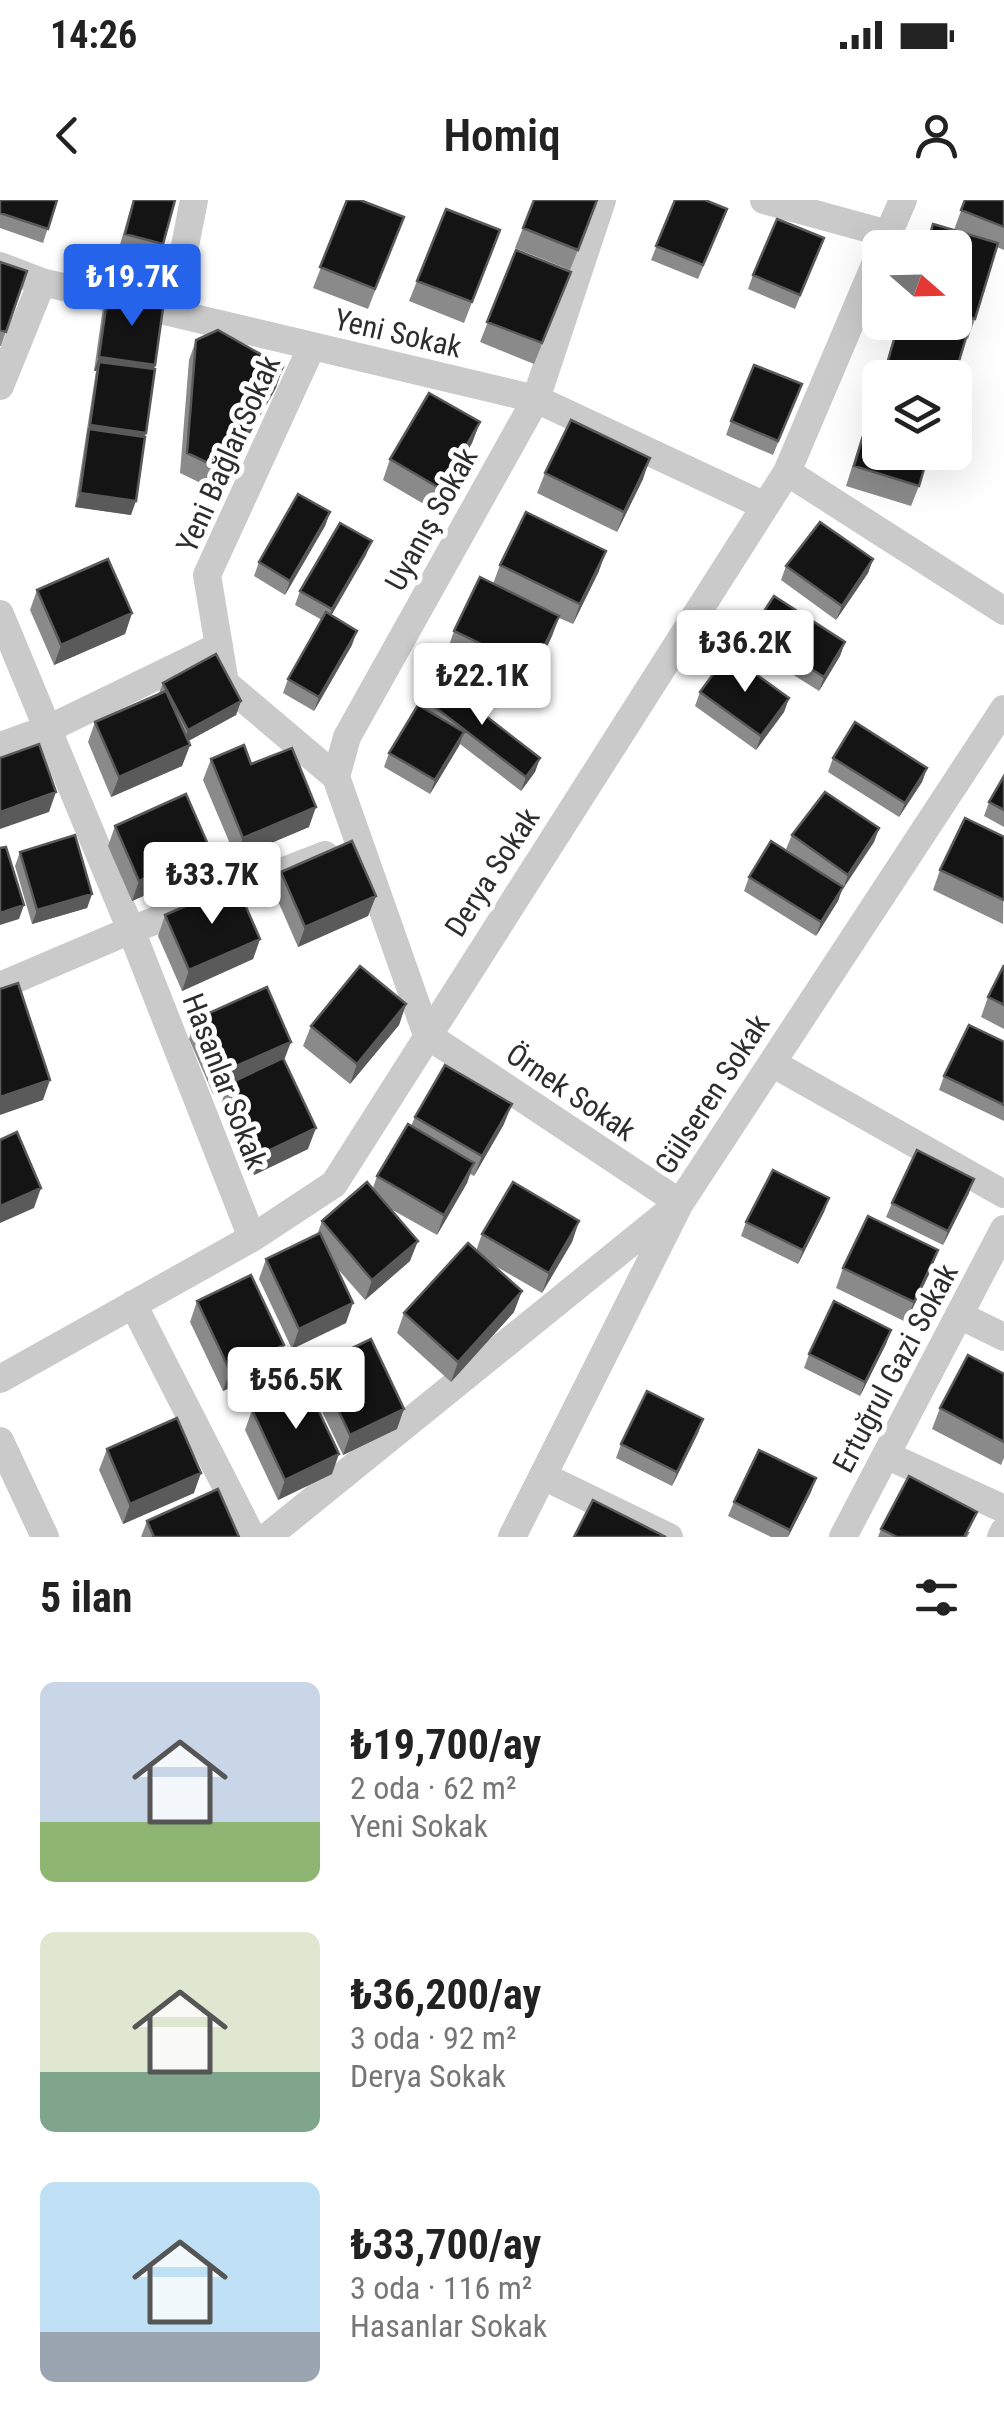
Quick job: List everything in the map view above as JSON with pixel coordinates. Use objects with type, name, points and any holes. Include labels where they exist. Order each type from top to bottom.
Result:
[{"type":"street","points":[[172,312],[194,200]]},
{"type":"street","name":"Uyanış Sokak","points":[[336,777],[347,737],[536,399],[602,200]]},
{"type":"street","points":[[764,200],[862,237]]},
{"type":"street","name":"Derya Sokak","points":[[890,230],[902,200]]},
{"type":"street","name":"Yeni Sokak","points":[[0,266],[42,282],[536,399],[765,506]]},
{"type":"street","points":[[0,386],[42,282]]},
{"type":"street","name":"Derya Sokak","points":[[0,1379],[252,1238],[334,1184],[787,472],[862,296]]},
{"type":"street","name":"Yeni Bağlar Sokak","points":[[312,346],[208,574],[224,683],[336,777]]},
{"type":"street","points":[[787,472],[1004,611]]},
{"type":"street","name":"Hasanlar Sokak","points":[[0,614],[131,930],[252,1238]]},
{"type":"street","points":[[0,746],[48,730],[218,646]]},
{"type":"street","name":"Gülseren Sokak","points":[[512,1537],[680,1203],[1004,708]]},
{"type":"street","points":[[336,777],[427,1035]]},
{"type":"street","points":[[0,986],[131,930],[359,842]]},
{"type":"street","name":"Örnek Sokak","points":[[427,1035],[680,1203]]},
{"type":"street","points":[[772,1062],[1004,1194]]},
{"type":"street","points":[[266,1537],[680,1203]]},
{"type":"street","name":"Ertuğrul Gazi Sokak","points":[[843,1537],[1004,1229]]},
{"type":"street","points":[[133,1304],[252,1537]]},
{"type":"street","points":[[959,1316],[1004,1337]]},
{"type":"street","points":[[0,1441],[11,1491],[45,1537]]},
{"type":"street","points":[[886,1454],[1004,1508]]},
{"type":"street","points":[[543,1476],[670,1537]]},
{"type":"building","points":[[0,200],[57,200],[48,229],[0,213]]},
{"type":"building","points":[[134,200],[175,200],[163,244],[125,234]]},
{"type":"building","points":[[347,200],[360,200],[404,217],[375,289],[320,267]]},
{"type":"building","points":[[534,200],[597,200],[578,250],[523,228]]},
{"type":"building","points":[[675,200],[705,200],[727,209],[703,265],[656,246]]},
{"type":"building","points":[[965,200],[1004,200],[1004,227],[961,210]]},
{"type":"building","points":[[446,209],[500,230],[472,302],[417,281]]},
{"type":"building","points":[[777,219],[824,238],[800,295],[753,275]]},
{"type":"building","points":[[933,224],[954,230],[931,230]]},
{"type":"building","points":[[972,235],[998,243],[975,319],[972,318]]},
{"type":"building","points":[[516,250],[571,272],[542,343],[487,322]]},
{"type":"building","points":[[0,262],[27,271],[6,332],[0,330]]},
{"type":"building","points":[[108,293],[164,301],[155,365],[99,357]]},
{"type":"building","points":[[218,330],[283,367],[225,471],[187,453],[196,340]]},
{"type":"building","points":[[894,340],[965,340],[959,360],[888,360]]},
{"type":"building","points":[[99,362],[155,369],[146,433],[90,425]]},
{"type":"building","points":[[754,365],[802,384],[778,441],[731,421]]},
{"type":"building","points":[[429,393],[480,422],[441,489],[390,459]]},
{"type":"building","points":[[571,420],[650,458],[624,512],[545,473]]},
{"type":"building","points":[[89,429],[145,437],[136,501],[80,493]]},
{"type":"building","points":[[862,440],[862,468],[854,466]]},
{"type":"building","points":[[867,470],[924,470],[919,486]]},
{"type":"building","points":[[298,494],[330,512],[290,581],[259,562]]},
{"type":"building","points":[[526,512],[606,551],[580,604],[500,565]]},
{"type":"building","points":[[820,522],[873,559],[842,606],[786,566]]},
{"type":"building","points":[[340,523],[372,541],[332,609],[300,591]]},
{"type":"building","points":[[108,559],[132,613],[61,645],[37,590]]},
{"type":"building","points":[[480,577],[559,616],[533,669],[454,631]]},
{"type":"building","points":[[774,596],[845,642],[824,677],[751,631]]},
{"type":"building","points":[[326,612],[357,631],[319,697],[288,679]]},
{"type":"building","points":[[216,654],[241,701],[188,730],[163,683]]},
{"type":"building","points":[[728,654],[789,698],[761,736],[700,692]]},
{"type":"building","points":[[438,679],[540,758],[526,777],[423,698]]},
{"type":"building","points":[[166,691],[190,745],[119,777],[95,722]]},
{"type":"building","points":[[418,705],[464,732],[435,780],[389,753]]},
{"type":"building","points":[[855,722],[927,768],[905,803],[833,758]]},
{"type":"building","points":[[39,744],[56,792],[0,812],[0,758]]},
{"type":"building","points":[[244,745],[251,764],[292,748],[316,807],[243,838],[211,759]]},
{"type":"building","points":[[1004,776],[1004,810],[989,802]]},
{"type":"building","points":[[825,792],[879,828],[848,875],[792,835]]},
{"type":"building","points":[[186,794],[210,849],[139,881],[115,826]]},
{"type":"building","points":[[965,818],[1004,837],[1004,900],[940,870]]},
{"type":"building","points":[[75,835],[92,894],[37,910],[20,852]]},
{"type":"building","points":[[352,841],[376,896],[305,927],[281,872]]},
{"type":"building","points":[[771,841],[843,887],[821,922],[749,877]]},
{"type":"building","points":[[6,847],[24,905],[0,913],[0,848]]},
{"type":"building","points":[[236,884],[260,939],[189,970],[165,915]]},
{"type":"building","points":[[1004,965],[1004,1005],[988,997]]},
{"type":"building","points":[[360,966],[406,1004],[357,1064],[311,1026]]},
{"type":"building","points":[[18,983],[50,1080],[0,1097],[0,989]]},
{"type":"building","points":[[267,987],[291,1042],[220,1073],[196,1019]]},
{"type":"building","points":[[969,1025],[1004,1042],[1004,1105],[944,1076]]},
{"type":"building","points":[[283,1058],[316,1128],[262,1154],[228,1084]]},
{"type":"building","points":[[445,1065],[512,1104],[482,1156],[415,1117]]},
{"type":"building","points":[[408,1124],[474,1163],[444,1215],[377,1176]]},
{"type":"building","points":[[17,1132],[41,1188],[0,1206],[0,1140]]},
{"type":"building","points":[[917,1150],[974,1179],[948,1231],[892,1203]]},
{"type":"building","points":[[773,1170],[829,1198],[803,1250],[746,1222]]},
{"type":"building","points":[[367,1182],[418,1241],[372,1280],[322,1221]]},
{"type":"building","points":[[513,1182],[579,1221],[549,1273],[482,1234]]},
{"type":"building","points":[[868,1216],[938,1250],[914,1302],[843,1268]]},
{"type":"building","points":[[320,1233],[353,1303],[299,1329],[266,1259]]},
{"type":"building","points":[[468,1243],[522,1291],[458,1362],[404,1313]]},
{"type":"building","points":[[251,1275],[284,1345],[230,1371],[197,1301]]},
{"type":"building","points":[[834,1301],[891,1330],[865,1382],[809,1354]]},
{"type":"building","points":[[371,1339],[404,1409],[350,1435],[317,1365]]},
{"type":"building","points":[[968,1355],[1004,1374],[1004,1442],[940,1408]]},
{"type":"building","points":[[306,1384],[339,1454],[285,1480],[252,1410]]},
{"type":"building","points":[[647,1391],[703,1419],[677,1472],[621,1444]]},
{"type":"building","points":[[177,1418],[201,1473],[130,1504],[107,1449]]},
{"type":"building","points":[[759,1450],[816,1478],[790,1530],[734,1502]]},
{"type":"building","points":[[909,1476],[977,1512],[964,1537],[897,1537],[881,1529]]},
{"type":"building","points":[[218,1489],[239,1537],[154,1537],[147,1521]]},
{"type":"building","points":[[593,1500],[666,1537],[574,1537]]}]
